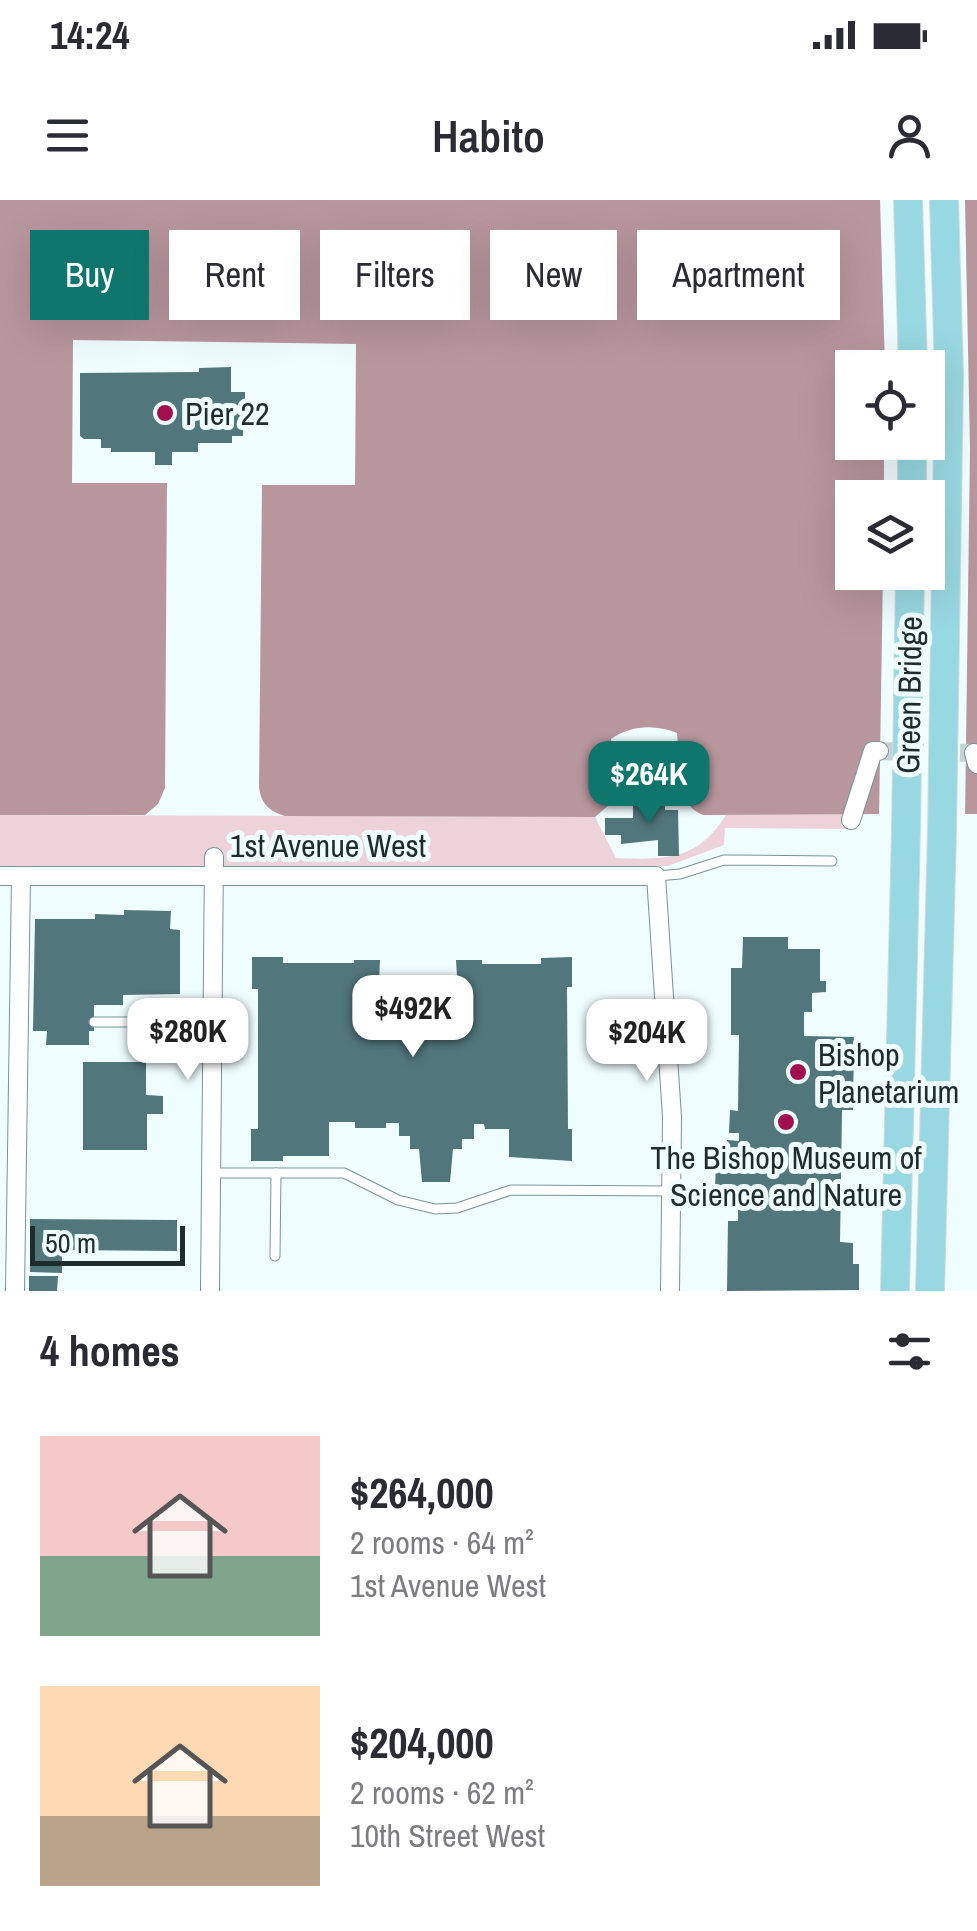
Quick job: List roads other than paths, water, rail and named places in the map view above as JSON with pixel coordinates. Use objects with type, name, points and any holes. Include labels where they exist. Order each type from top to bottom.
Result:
[{"type":"main road","points":[[908,200],[912,350]]},
{"type":"main road","name":"Green Bridge","points":[[931,1277],[949,374],[944,200]]},
{"type":"main road","name":"Green Bridge","points":[[895,1291],[910,590]]},
{"type":"main road","points":[[896,1262],[931,1277]]},
{"type":"street","points":[[851,820],[873,752],[878,752]]},
{"type":"street","points":[[210,1291],[214,866]]},
{"type":"street","name":"1st Avenue West","points":[[0,876],[214,866],[656,876]]},
{"type":"street","points":[[10,1284],[26,1021],[21,876]]},
{"type":"street","points":[[656,876],[672,1117],[670,1291]]},
{"type":"lane","points":[[656,876],[680,874],[730,860],[832,861]]},
{"type":"lane","points":[[94,1022],[212,1022]]},
{"type":"lane","points":[[211,1172],[350,1174],[398,1200],[436,1208],[456,1208],[511,1190],[672,1191]]},
{"type":"lane","points":[[274,1256],[276,1173]]},
{"type":"tunnel","points":[[879,751],[974,753]]},
{"type":"place","name":"Pier 22","points":[[165,413]]},
{"type":"place","name":"Bishop Planetarium","points":[[798,1072]]},
{"type":"place","name":"The Bishop Museum of Science and Nature","points":[[786,1122]]}]
